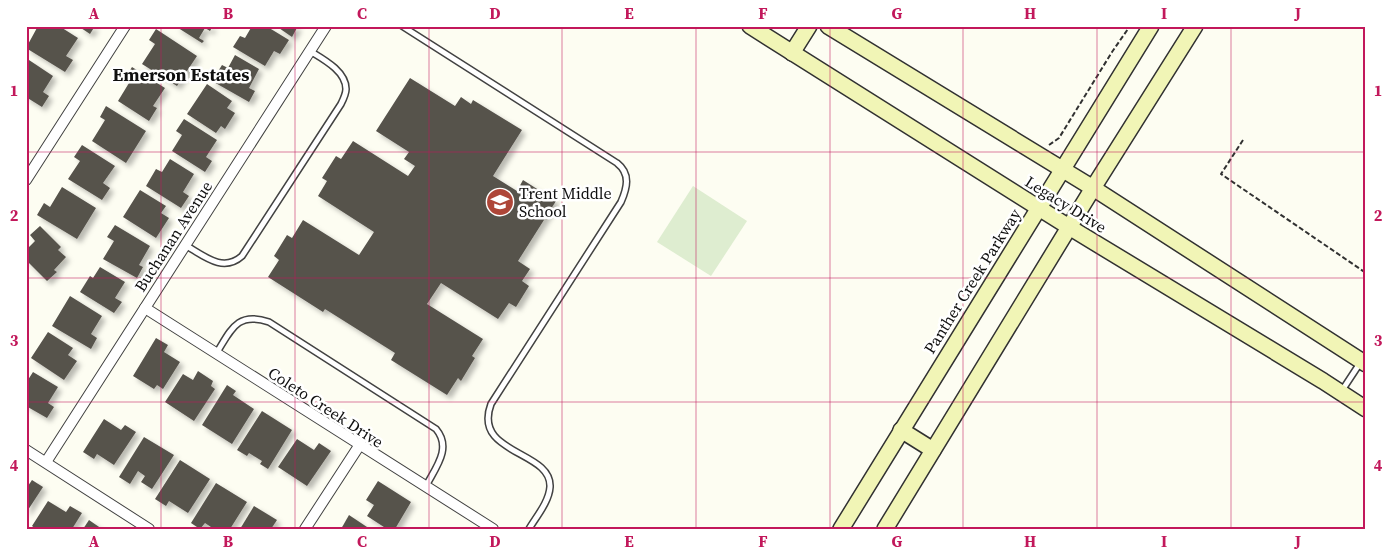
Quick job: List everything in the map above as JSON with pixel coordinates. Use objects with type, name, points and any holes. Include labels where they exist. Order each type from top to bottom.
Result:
[{"type":"main road","name":"Legacy Drive","points":[[750,26],[1069,227],[1366,409]]},
{"type":"main road","points":[[792,52],[809,26]]},
{"type":"main road","name":"Legacy Drive","points":[[828,26],[1093,188],[1364,360]]},
{"type":"main road","name":"Panther Creek Parkway","points":[[840,529],[1151,26]]},
{"type":"main road","points":[[886,529],[1069,227],[1195,26]]},
{"type":"main road","points":[[901,430],[933,450]]},
{"type":"street","points":[[26,180],[125,26]]},
{"type":"street","name":"Buchanan Avenue","points":[[46,462],[326,26]]},
{"type":"street","name":"Coleto Creek Drive","points":[[145,308],[359,446],[493,529]]},
{"type":"street","points":[[305,529],[359,446]]},
{"type":"street","points":[[26,450],[149,529]]},
{"type":"lane","points":[[402,26],[617,163],[626,173],[627,181],[621,202],[491,404],[487,415],[488,426],[494,436],[540,467],[548,479],[550,487],[548,497],[529,529]]},
{"type":"lane","points":[[186,245],[216,263],[236,262],[242,256],[341,104],[346,89],[343,78],[333,66],[310,51]]},
{"type":"lane","points":[[216,354],[233,328],[242,320],[260,319],[277,327],[436,428],[442,436],[444,444],[442,457],[426,486]]},
{"type":"lane","points":[[1341,392],[1364,360]]},
{"type":"path","points":[[1046,146],[1055,143],[1059,138],[1130,26]]},
{"type":"path","points":[[1243,140],[1221,174],[1366,273]]},
{"type":"green space","points":[[693,186],[747,221],[711,276],[657,242]]},
{"type":"building","points":[[38,26],[59,26],[78,38],[66,56],[73,60],[65,72],[26,48]]},
{"type":"building","points":[[78,26],[95,26],[90,34]]},
{"type":"building","points":[[175,26],[213,26],[210,31],[205,28],[199,38],[204,41],[202,43]]},
{"type":"building","points":[[252,26],[266,26],[289,40],[280,54],[274,51],[265,66],[233,47],[240,36],[245,38]]},
{"type":"building","points":[[276,26],[298,26],[292,37]]},
{"type":"building","points":[[156,29],[197,56],[177,86],[142,64],[155,44],[149,40]]},
{"type":"building","points":[[235,55],[259,69],[249,88],[255,91],[249,102],[212,81],[222,65],[228,68]]},
{"type":"building","points":[[29,60],[53,76],[43,92],[49,96],[42,107],[26,97],[26,64]]},
{"type":"building","points":[[132,67],[165,88],[153,106],[157,108],[149,121],[118,101],[129,83],[124,80]]},
{"type":"building","points":[[410,78],[455,106],[461,97],[471,104],[473,100],[522,130],[493,176],[517,191],[523,180],[556,201],[518,261],[530,269],[522,281],[529,286],[516,307],[509,303],[498,319],[441,283],[427,304],[483,339],[472,356],[475,358],[461,381],[458,378],[447,395],[391,360],[395,353],[325,309],[323,312],[268,277],[279,260],[274,256],[287,235],[292,238],[303,220],[359,255],[374,232],[318,196],[327,181],[322,178],[336,156],[341,159],[353,141],[408,176],[415,166],[404,159],[409,152],[376,131]]},
{"type":"building","points":[[207,84],[232,101],[227,108],[235,113],[225,129],[221,126],[216,133],[187,114]]},
{"type":"building","points":[[106,106],[146,131],[126,163],[92,141],[105,120],[100,117]]},
{"type":"building","points":[[184,119],[217,140],[206,157],[212,161],[205,172],[172,151],[182,135],[176,131]]},
{"type":"building","points":[[82,145],[115,166],[103,183],[110,188],[102,200],[68,179],[80,161],[74,157]]},
{"type":"building","points":[[170,159],[194,174],[183,192],[189,196],[181,208],[146,186],[156,169],[162,172]]},
{"type":"building","points":[[62,187],[96,208],[77,239],[37,215],[44,203],[50,207]]},
{"type":"building","points":[[140,190],[166,206],[161,213],[169,218],[156,238],[123,217]]},
{"type":"building","points":[[115,225],[150,246],[139,265],[143,267],[137,278],[103,259],[114,241],[107,237]]},
{"type":"building","points":[[40,226],[61,247],[58,250],[66,257],[54,270],[57,272],[47,281],[26,260],[26,250],[35,241],[30,235]]},
{"type":"building","points":[[100,267],[125,282],[115,298],[122,302],[114,313],[80,292],[90,276],[93,278]]},
{"type":"building","points":[[70,296],[102,316],[91,334],[97,338],[91,349],[52,326]]},
{"type":"building","points":[[48,332],[73,348],[68,355],[77,361],[64,380],[31,358]]},
{"type":"building","points":[[156,338],[168,345],[164,352],[180,362],[163,389],[157,385],[154,389],[133,376]]},
{"type":"building","points":[[198,371],[213,381],[211,386],[215,389],[194,421],[165,402],[183,374],[193,380]]},
{"type":"building","points":[[33,372],[58,387],[48,403],[54,407],[47,418],[26,406],[26,383]]},
{"type":"building","points":[[227,385],[236,391],[233,395],[254,409],[232,444],[202,425]]},
{"type":"building","points":[[262,411],[292,430],[268,469],[260,464],[262,461],[249,453],[247,456],[237,450]]},
{"type":"building","points":[[104,419],[121,430],[125,425],[136,432],[114,465],[97,454],[94,459],[83,452]]},
{"type":"building","points":[[144,437],[174,455],[152,489],[141,482],[145,476],[138,471],[130,484],[119,477]]},
{"type":"building","points":[[297,439],[314,450],[319,443],[331,451],[307,486],[278,467]]},
{"type":"building","points":[[180,460],[210,479],[188,513],[169,501],[166,506],[155,499]]},
{"type":"building","points":[[32,480],[43,487],[26,513],[26,489]]},
{"type":"building","points":[[378,481],[411,502],[395,529],[387,529],[367,516],[374,505],[366,500]]},
{"type":"building","points":[[216,483],[247,502],[230,529],[214,529],[205,523],[200,529],[191,523]]},
{"type":"building","points":[[48,501],[66,512],[70,506],[82,513],[72,529],[36,529],[32,526]]},
{"type":"building","points":[[254,506],[277,520],[271,529],[240,529]]},
{"type":"building","points":[[349,515],[370,529],[341,529]]},
{"type":"building","points":[[89,520],[102,529],[83,529]]},
{"type":"place","name":"Trent Middle School","points":[[500,202]]},
{"type":"district","name":"Emerson Estates","points":[[181,74]]}]
